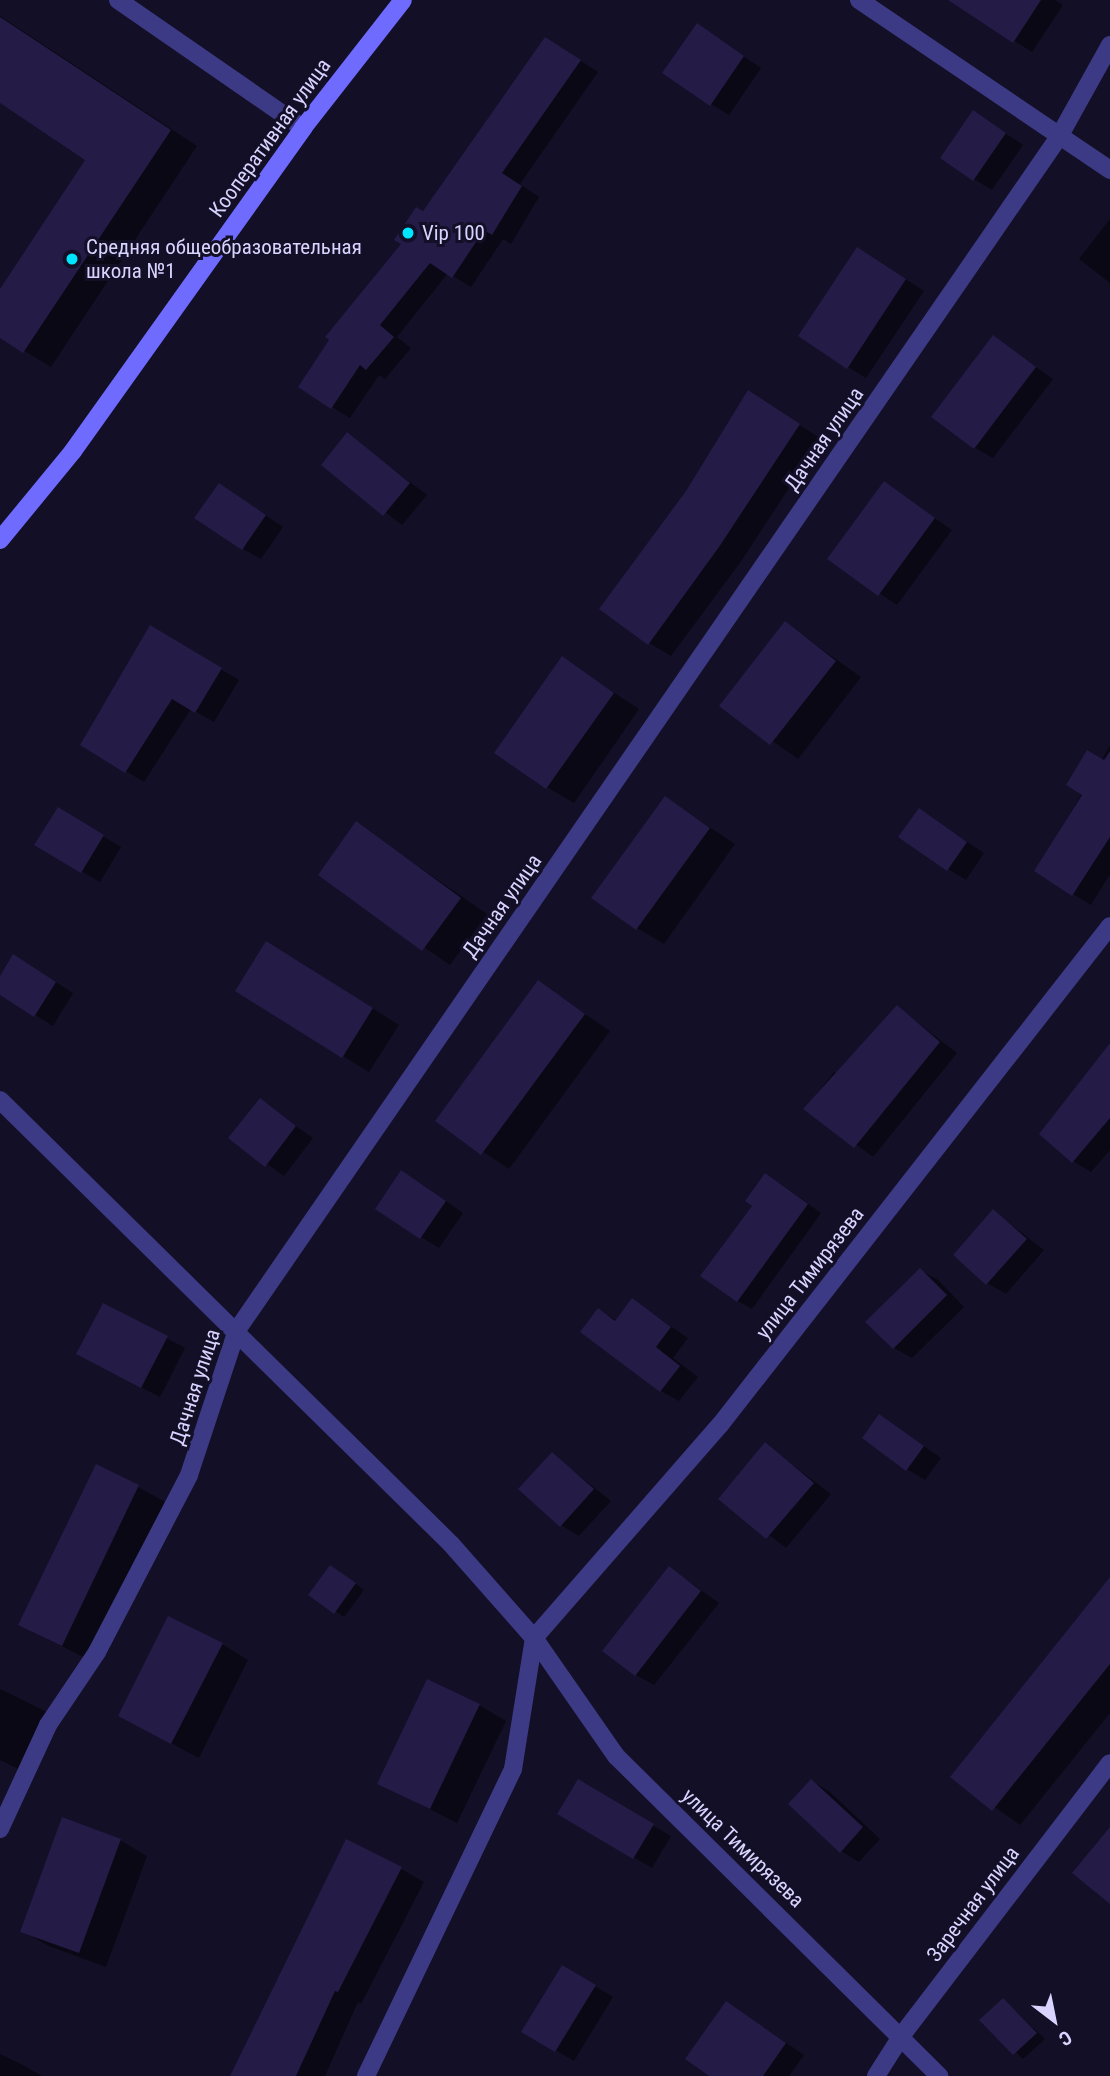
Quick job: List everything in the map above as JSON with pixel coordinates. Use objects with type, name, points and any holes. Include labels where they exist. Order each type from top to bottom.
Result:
[{"type":"street","points":[[118,0],[303,128]]},
{"type":"street","name":"Кооперативная улица","points":[[0,540],[73,451],[303,128],[403,0]]},
{"type":"street","points":[[859,0],[1110,170]]},
{"type":"street","name":"Дачная улица","points":[[0,1829],[48,1725],[97,1652],[189,1475],[237,1330],[1060,135],[1110,45]]},
{"type":"street","name":"улица Тимирязева","points":[[534,1638],[720,1425],[1110,926]]},
{"type":"street","name":"улица Тимирязева","points":[[0,1100],[452,1544],[534,1638],[615,1756],[902,2035],[939,2076]]},
{"type":"street","points":[[366,2076],[513,1769],[534,1638]]},
{"type":"street","name":"Заречная улица","points":[[876,2076],[902,2035],[1110,1763]]},
{"type":"building","points":[[948,0],[1041,0],[1013,43]]},
{"type":"building","name":"Средняя общеобразовательная школа №1","points":[[0,17],[171,130],[23,353],[0,338],[0,289],[85,160],[0,103]]},
{"type":"building","points":[[697,23],[744,56],[710,106],[662,73]]},
{"type":"building","points":[[545,37],[581,60],[502,173],[522,186],[492,235],[484,230],[452,278],[430,263],[380,325],[394,337],[366,370],[360,365],[331,409],[298,387],[329,340],[325,337],[401,244],[394,240],[416,207],[423,211]]},
{"type":"building","points":[[973,110],[1006,133],[973,181],[940,158]]},
{"type":"building","points":[[857,247],[906,279],[847,369],[798,336]]},
{"type":"building","points":[[993,335],[1036,367],[974,449],[931,417]]},
{"type":"building","points":[[748,390],[800,424],[719,547],[648,645],[599,609],[686,491]]},
{"type":"building","points":[[347,432],[410,483],[383,516],[321,465]]},
{"type":"building","points":[[884,481],[935,518],[878,596],[827,559]]},
{"type":"building","points":[[219,483],[266,515],[242,550],[194,518]]},
{"type":"building","points":[[785,621],[836,661],[770,745],[719,706]]},
{"type":"building","points":[[150,625],[222,668],[195,713],[172,699],[125,773],[80,745]]},
{"type":"building","points":[[562,656],[614,693],[546,789],[494,753]]},
{"type":"building","points":[[1087,750],[1104,760],[1110,751],[1110,837],[1072,896],[1034,871],[1082,795],[1066,785]]},
{"type":"building","points":[[665,796],[710,828],[636,930],[591,898]]},
{"type":"building","points":[[58,807],[104,835],[81,873],[34,845]]},
{"type":"building","points":[[919,808],[967,842],[947,871],[898,837]]},
{"type":"building","points":[[356,821],[461,898],[422,951],[318,875]]},
{"type":"building","points":[[266,941],[373,1008],[342,1058],[235,991]]},
{"type":"building","points":[[13,954],[56,982],[34,1017],[0,995],[0,976]]},
{"type":"building","points":[[538,980],[585,1014],[481,1155],[435,1121]]},
{"type":"building","points":[[897,1005],[940,1042],[854,1148],[803,1109]]},
{"type":"building","points":[[1110,1043],[1110,1118],[1072,1163],[1039,1134]]},
{"type":"building","points":[[260,1098],[296,1126],[265,1167],[228,1138]]},
{"type":"building","points":[[401,1170],[446,1201],[420,1239],[375,1209]]},
{"type":"building","points":[[765,1173],[808,1204],[737,1302],[700,1276],[752,1206],[745,1201]]},
{"type":"building","points":[[993,1209],[1027,1239],[986,1285],[953,1255]]},
{"type":"building","points":[[920,1268],[947,1295],[893,1349],[865,1322]]},
{"type":"building","points":[[632,1298],[671,1327],[656,1347],[680,1366],[660,1392],[580,1332],[598,1308],[615,1321]]},
{"type":"building","points":[[103,1303],[168,1336],[141,1388],[76,1354]]},
{"type":"building","points":[[879,1414],[924,1446],[906,1471],[862,1438]]},
{"type":"building","points":[[765,1442],[814,1483],[766,1539],[718,1499]]},
{"type":"building","points":[[552,1452],[594,1489],[560,1527],[518,1489]]},
{"type":"building","points":[[96,1464],[139,1485],[62,1646],[18,1625]]},
{"type":"building","points":[[330,1565],[356,1583],[334,1614],[308,1595]]},
{"type":"building","points":[[669,1566],[701,1591],[635,1676],[602,1651]]},
{"type":"building","points":[[1110,1577],[1110,1664],[992,1811],[950,1777]]},
{"type":"building","points":[[168,1616],[223,1643],[171,1744],[118,1716]]},
{"type":"building","points":[[427,1679],[480,1704],[430,1809],[377,1784]]},
{"type":"building","points":[[578,1779],[654,1824],[633,1859],[557,1814]]},
{"type":"building","points":[[811,1779],[863,1827],[840,1853],[788,1804]]},
{"type":"building","points":[[62,1817],[121,1839],[79,1953],[20,1932]]},
{"type":"building","points":[[1110,1827],[1110,1904],[1072,1873]]},
{"type":"building","points":[[346,1839],[402,1867],[338,1992],[335,1991],[296,2076],[230,2076]]},
{"type":"building","points":[[562,1965],[596,1985],[555,2052],[521,2032]]},
{"type":"building","points":[[1003,1998],[1037,2033],[1013,2055],[979,2020]]},
{"type":"building","points":[[726,2001],[786,2043],[763,2076],[709,2076],[685,2059]]},
{"type":"place","name":"Vip 100","points":[[408,233]]},
{"type":"place","name":"Средняя общеобразовательная школа №1","points":[[72,259]]}]
